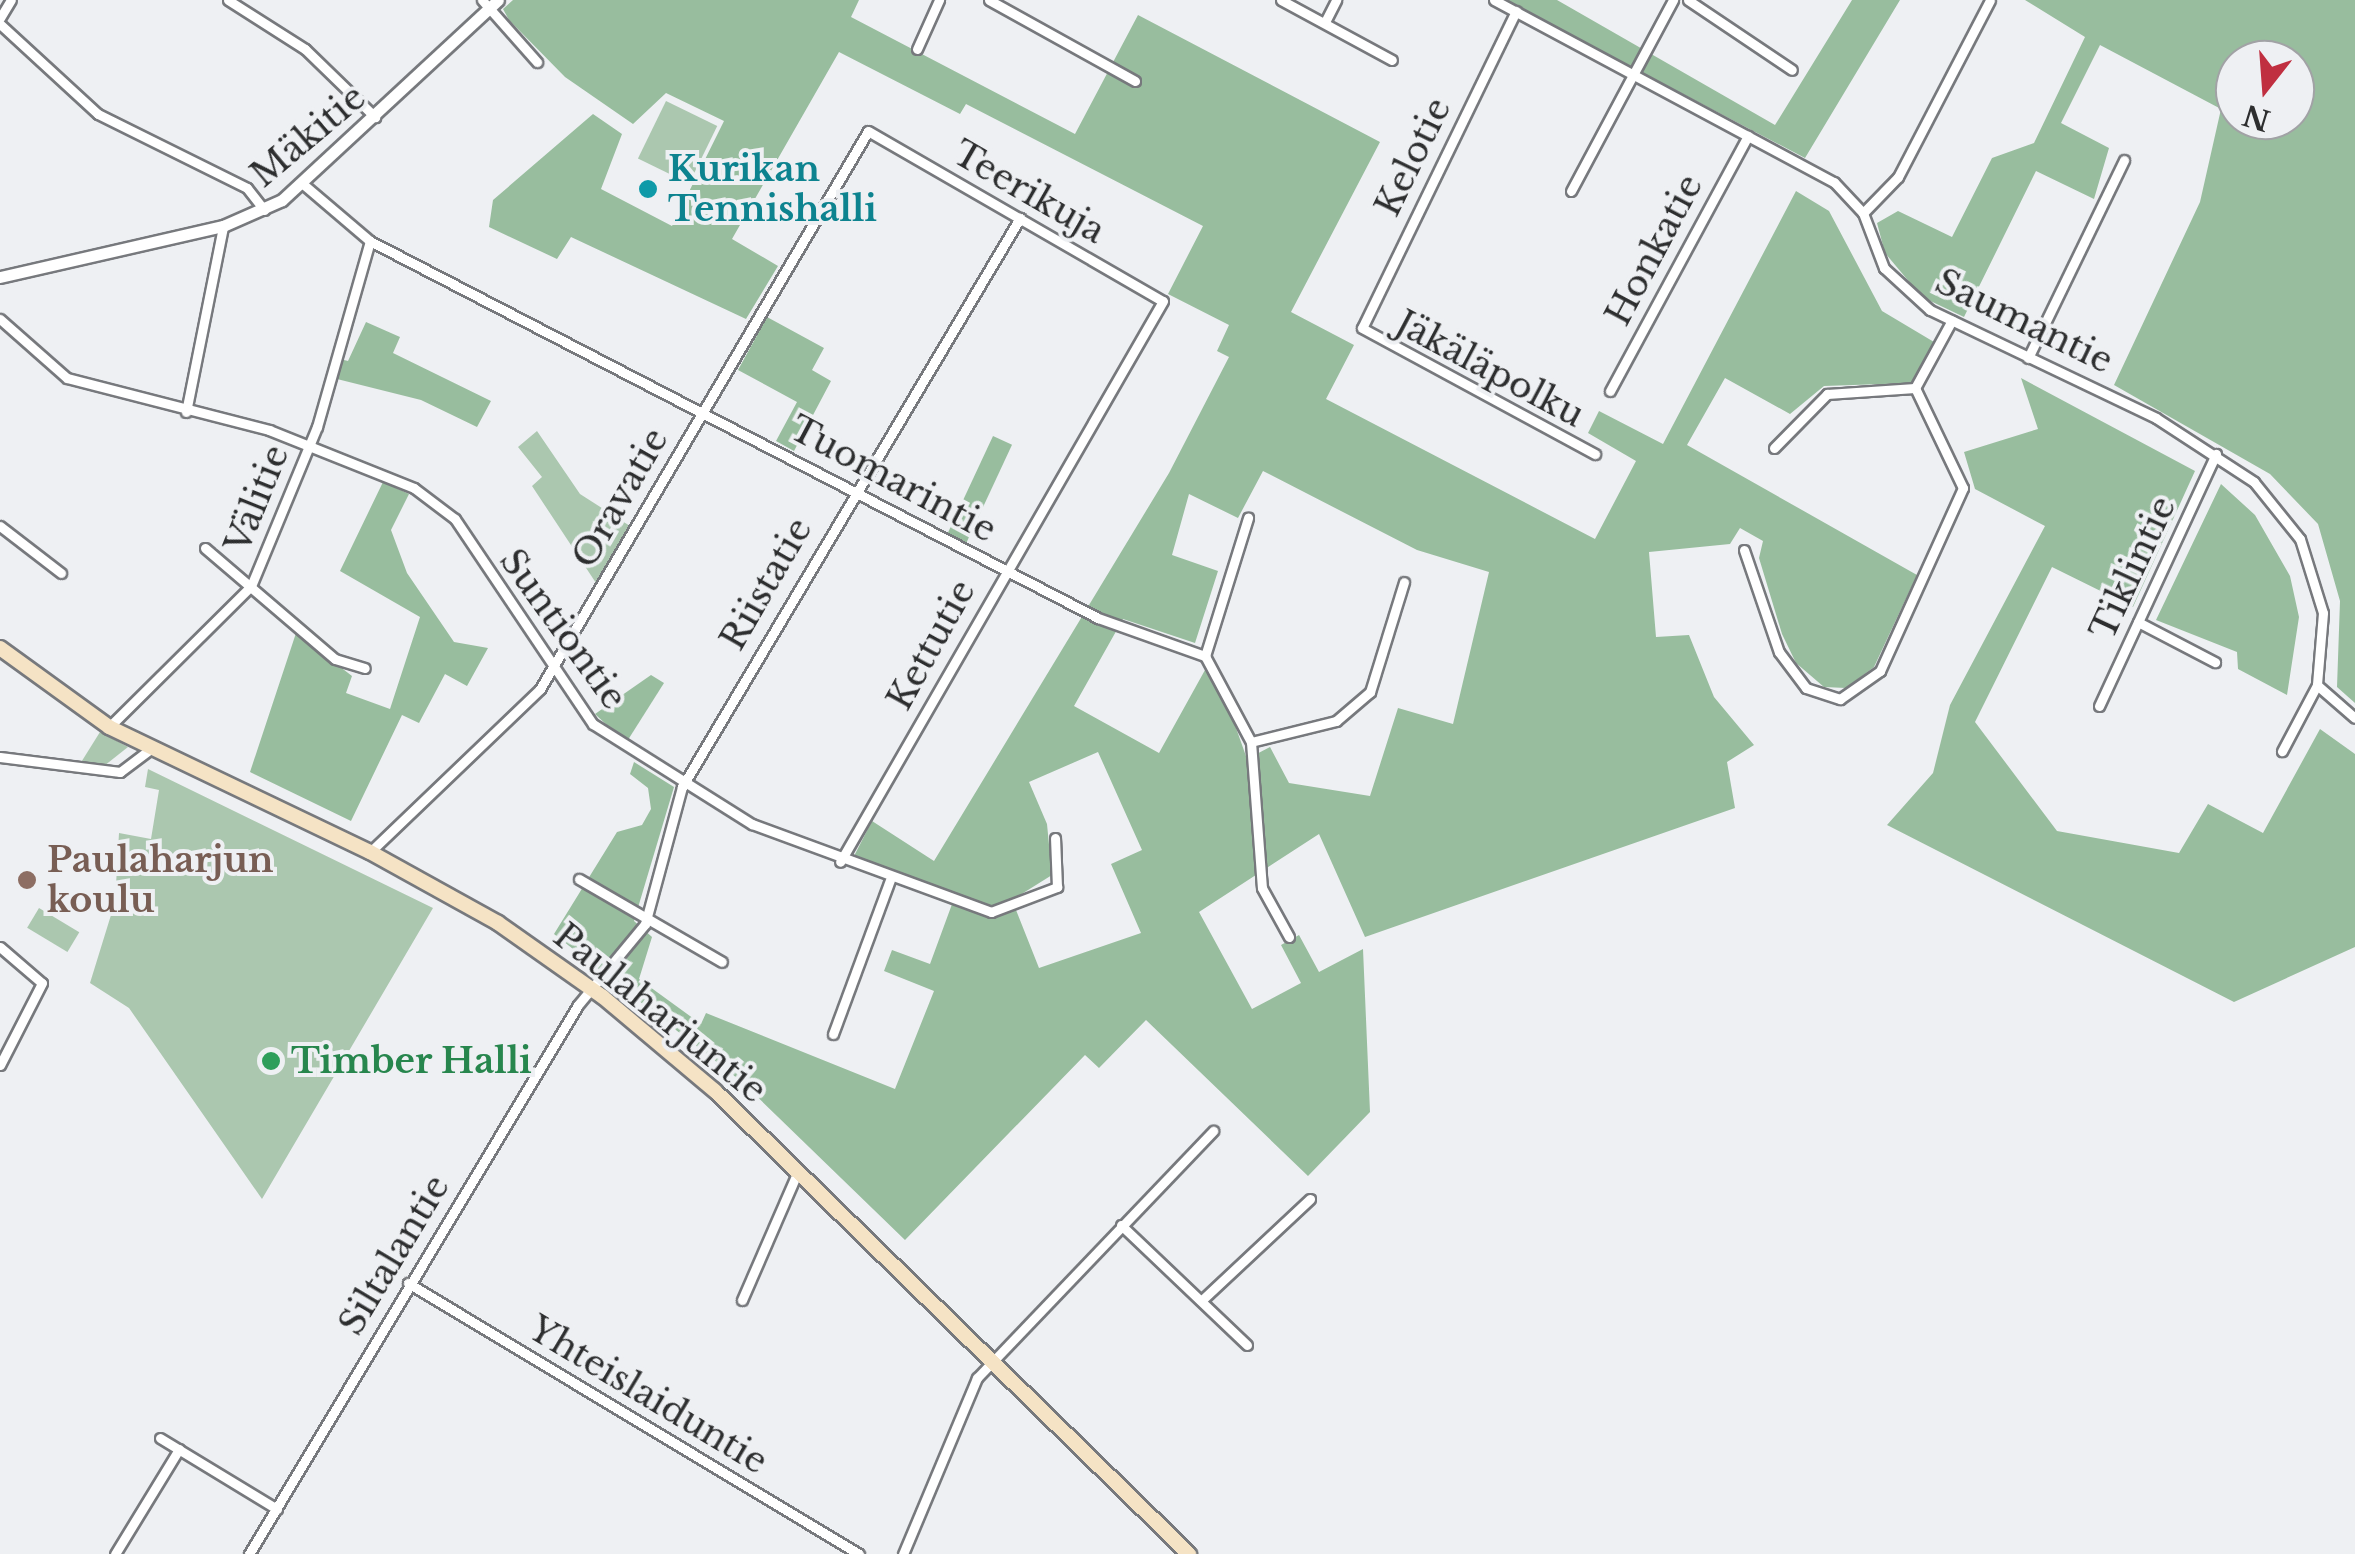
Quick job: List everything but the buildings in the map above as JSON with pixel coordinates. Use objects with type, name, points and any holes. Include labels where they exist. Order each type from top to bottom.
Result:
[{"type":"main road","name":"Paulaharjuntie","points":[[0,648],[109,727],[370,852],[498,923],[593,990],[798,1171],[1189,1554]]},
{"type":"street","points":[[11,0],[0,21],[98,114],[247,188],[264,210]]},
{"type":"street","points":[[228,0],[305,49],[375,118]]},
{"type":"street","points":[[917,49],[938,0]]},
{"type":"street","points":[[989,0],[1134,81]]},
{"type":"street","points":[[1280,0],[1392,60]]},
{"type":"street","points":[[1325,22],[1336,0]]},
{"type":"street","name":"Saumantie","points":[[1494,0],[1834,182],[1862,213],[1901,289],[1952,320],[2216,454],[2254,482],[2300,539],[2323,613],[2318,685],[2282,751]]},
{"type":"street","points":[[1571,191],[1631,73],[1674,0]]},
{"type":"street","points":[[1688,0],[1792,70]]},
{"type":"street","points":[[1862,213],[1898,177],[1990,0]]},
{"type":"street","points":[[490,3],[537,62]]},
{"type":"street","name":"Mäkitie","points":[[0,278],[223,226],[264,210],[304,184],[490,3]]},
{"type":"street","name":"Kelotie","points":[[1362,328],[1516,12]]},
{"type":"street","name":"Teerikuja","points":[[868,131],[1163,301]]},
{"type":"street","name":"Oravatie","points":[[370,852],[550,671],[868,131]]},
{"type":"street","name":"Honkatie","points":[[1610,391],[1748,136]]},
{"type":"street","points":[[2028,358],[2124,160]]},
{"type":"street","name":"Tuomarintie","points":[[304,184],[370,241],[704,409],[1004,570],[1205,656]]},
{"type":"street","name":"Riistatie","points":[[593,990],[645,924],[682,787],[853,489],[1020,218]]},
{"type":"street","points":[[186,412],[223,226]]},
{"type":"street","name":"Välitie","points":[[109,727],[251,586],[309,445],[370,241]]},
{"type":"street","name":"Kettutie","points":[[840,862],[1004,570],[1163,301]]},
{"type":"street","name":"Suntiontie","points":[[0,319],[67,378],[309,445],[414,488],[456,519],[550,671],[593,724],[682,787],[840,862],[962,906],[1006,909],[1057,887],[1056,838]]},
{"type":"street","points":[[1915,388],[1952,320]]},
{"type":"street","name":"Jäkäläpolku","points":[[1362,328],[1595,454]]},
{"type":"street","points":[[1774,448],[1827,394],[1915,388]]},
{"type":"street","points":[[1744,550],[1778,652],[1806,688],[1840,699],[1860,690],[1880,671],[1963,488],[1915,388]]},
{"type":"street","name":"Tiklintie","points":[[2099,706],[2216,454]]},
{"type":"street","points":[[1248,518],[1205,656],[1251,742],[1262,888],[1289,937]]},
{"type":"street","points":[[0,526],[62,573]]},
{"type":"street","points":[[204,548],[335,658],[365,668]]},
{"type":"street","points":[[1251,742],[1336,721],[1370,692],[1404,582]]},
{"type":"street","points":[[2138,622],[2214,662]]},
{"type":"street","points":[[2318,685],[2355,718]]},
{"type":"street","points":[[0,757],[120,772],[150,748]]},
{"type":"street","points":[[580,879],[645,924],[722,962]]},
{"type":"street","points":[[833,1034],[890,880]]},
{"type":"street","points":[[0,946],[42,975],[0,1065]]},
{"type":"street","name":"Siltalantie","points":[[250,1554],[408,1283],[593,990]]},
{"type":"street","points":[[903,1554],[990,1360],[1213,1131]]},
{"type":"street","points":[[742,1300],[798,1171]]},
{"type":"street","points":[[1202,1300],[1310,1199]]},
{"type":"street","points":[[1121,1224],[1247,1345]]},
{"type":"street","name":"Yhteislaiduntie","points":[[408,1283],[860,1554]]},
{"type":"street","points":[[160,1438],[277,1509]]},
{"type":"street","points":[[114,1554],[179,1449]]},
{"type":"green space","points":[[513,0],[859,0],[851,17],[1075,134],[1138,15],[1380,142],[1291,312],[1354,345],[1326,399],[1595,539],[1636,461],[1588,433],[1599,411],[1663,444],[1796,191],[1829,211],[1882,311],[1934,342],[1925,363],[1912,383],[1824,386],[1790,414],[1725,378],[1687,445],[1917,575],[1874,667],[1846,688],[1824,687],[1796,663],[1782,634],[1759,558],[1763,541],[1740,528],[1730,544],[1649,552],[1656,637],[1689,635],[1714,697],[1754,745],[1727,762],[1735,808],[1365,937],[1319,834],[1199,912],[1252,1009],[1301,983],[1281,945],[1299,935],[1319,972],[1363,949],[1370,1112],[1308,1176],[1146,1020],[1099,1068],[1085,1055],[905,1240],[742,1082],[554,934],[617,832],[642,825],[651,809],[648,788],[630,774],[634,762],[674,787],[634,921],[652,937],[639,979],[701,1024],[706,1013],[895,1089],[934,991],[884,971],[892,950],[930,964],[955,896],[853,858],[872,821],[934,861],[1169,473],[1229,357],[1217,351],[1229,325],[1168,294],[1203,226],[966,104],[960,114],[839,52],[732,239],[778,266],[746,319],[571,237],[557,259],[489,227],[493,200],[593,114],[622,134],[601,189],[672,226],[724,121],[666,93],[633,124],[565,77],[503,9]],"holes":[[[1263,471],[1417,550],[1489,572],[1453,724],[1398,708],[1370,796],[1289,783],[1270,747],[1247,759],[1224,694],[1205,670],[1159,753],[1074,706],[1123,619],[1195,643],[1218,571],[1172,555],[1189,494],[1238,518]],[[1098,752],[1142,850],[1111,864],[1141,933],[1039,968],[1012,900],[1052,875],[1047,824],[1029,782]]]},
{"type":"green space","points":[[1504,0],[1557,0],[1775,125],[1852,0],[1900,0],[1805,158]]},
{"type":"green space","points":[[2025,0],[2355,0],[2355,703],[2337,687],[2340,601],[2318,524],[2270,474],[2114,385],[2200,202],[2215,136],[2215,140],[2315,140],[2315,40],[2215,40],[2215,106],[2100,45],[2061,123],[2109,148],[2094,199],[2036,171],[1964,317],[1922,297],[1885,253],[1877,223],[1898,211],[1952,237],[1992,158],[2034,143],[2085,37]]},
{"type":"green space","points":[[666,101],[717,126],[689,184],[638,159]]},
{"type":"green space","points":[[767,317],[824,348],[812,370],[831,381],[794,451],[776,441],[797,402],[738,370]]},
{"type":"green space","points":[[366,322],[400,337],[393,353],[491,401],[477,427],[421,400],[333,378],[336,358],[348,361]]},
{"type":"green space","points":[[2021,378],[2195,471],[2133,607],[2052,567],[1975,722],[2057,831],[2179,853],[2208,804],[2263,833],[2320,729],[2355,754],[2355,947],[2234,1002],[1887,825],[1933,773],[1950,705],[2045,526],[1975,489],[1964,452],[2038,429]]},
{"type":"green space","points":[[537,431],[580,494],[630,526],[596,583],[532,486],[542,477],[518,447]]},
{"type":"green space","points":[[993,436],[1012,445],[966,543],[947,534]]},
{"type":"green space","points":[[383,482],[409,494],[391,530],[407,573],[454,642],[488,648],[467,686],[445,674],[419,723],[402,715],[351,821],[250,772],[296,633],[352,676],[346,693],[390,709],[420,617],[340,571]]},
{"type":"green space","points":[[2221,484],[2255,515],[2290,576],[2299,617],[2287,695],[2238,669],[2237,652],[2156,620]]},
{"type":"green space","points":[[651,675],[664,683],[626,743],[595,714]]},
{"type":"green space","points":[[100,732],[128,747],[104,766],[80,764]]},
{"type":"green space","points":[[148,769],[433,908],[262,1199],[129,1008],[90,983],[115,902],[119,833],[151,839],[159,790],[145,787]]},
{"type":"green space","points":[[39,908],[79,932],[67,952],[27,928]]},
{"type":"place","name":"Kurikan Tennishalli","points":[[648,189]]},
{"type":"place","name":"Paulaharjun koulu","points":[[27,880]]},
{"type":"place","name":"Timber Halli","points":[[271,1061]]}]
